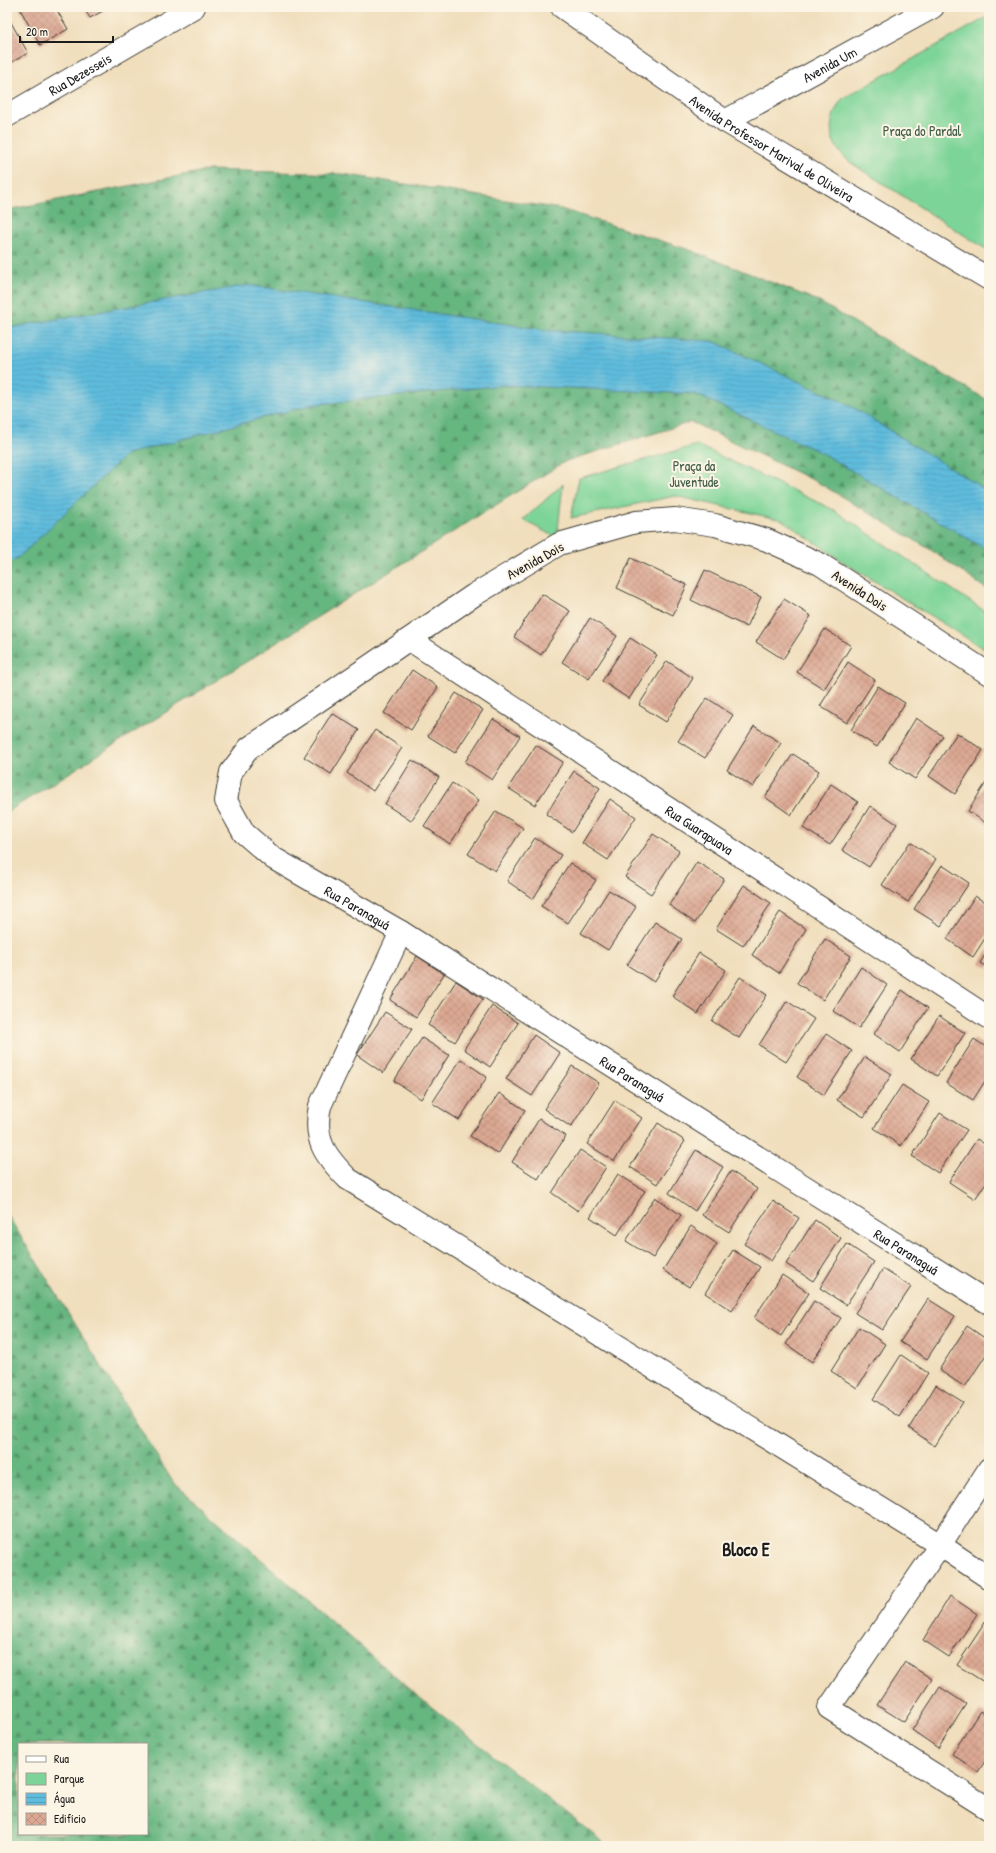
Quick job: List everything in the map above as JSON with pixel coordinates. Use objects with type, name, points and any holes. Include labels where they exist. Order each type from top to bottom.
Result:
[{"type":"street","name":"Rua Dezesseis","points":[[7,116],[194,7]]},
{"type":"street","name":"Avenida Professor Marival de Oliveira","points":[[562,7],[725,121],[989,279]]},
{"type":"street","name":"Avenida Um","points":[[725,121],[933,7]]},
{"type":"street","name":"Avenida Dois","points":[[273,858],[244,833],[226,801],[231,772],[249,748],[410,640],[474,595],[559,544],[636,522],[675,519],[715,525],[767,540],[820,564],[989,674]]},
{"type":"street","name":"Rua Guarapuava","points":[[410,640],[989,1018]]},
{"type":"street","name":"Rua Paranaguá","points":[[273,858],[401,932],[989,1303]]},
{"type":"street","points":[[401,932],[320,1106],[317,1119],[318,1132],[321,1146],[332,1164],[348,1179],[940,1545],[989,1578]]},
{"type":"street","points":[[989,1469],[940,1545],[829,1708],[989,1809]]},
{"type":"green space","name":"Praça do Pardal","points":[[989,16],[989,251],[851,163],[843,156],[834,141],[831,125],[833,117],[842,99]]},
{"type":"green space","points":[[209,170],[343,174],[561,209],[690,250],[816,300],[989,401],[989,591],[931,550],[819,483],[691,422],[566,461],[7,812],[7,210]]},
{"type":"green space","name":"Praça da Juventude","points":[[697,445],[832,509],[989,614],[989,652],[845,563],[782,520],[675,496],[571,518],[579,478]]},
{"type":"green space","points":[[563,484],[557,538],[523,520]]},
{"type":"green space","points":[[7,1214],[173,1482],[415,1694],[608,1846],[7,1846]]},
{"type":"water","points":[[248,285],[546,330],[713,341],[849,405],[989,492],[989,551],[820,452],[695,394],[504,385],[311,405],[127,454],[19,557],[7,564],[7,328]]},
{"type":"building","points":[[23,7],[55,7],[68,29],[40,45],[20,9]]},
{"type":"building","points":[[83,7],[110,7],[90,18]]},
{"type":"building","points":[[8,17],[28,53],[7,65],[7,18]]},
{"type":"building","points":[[631,558],[687,585],[673,615],[617,588]]},
{"type":"building","points":[[705,570],[761,597],[747,627],[691,600]]},
{"type":"building","points":[[542,594],[570,611],[541,655],[514,637]]},
{"type":"building","points":[[784,599],[811,616],[783,659],[756,642]]},
{"type":"building","points":[[590,618],[617,636],[589,679],[562,662]]},
{"type":"building","points":[[825,629],[851,646],[824,689],[797,672]]},
{"type":"building","points":[[630,638],[657,655],[629,699],[602,681]]},
{"type":"building","points":[[667,661],[693,678],[666,722],[639,705]]},
{"type":"building","points":[[848,662],[875,680],[847,723],[820,706]]},
{"type":"building","points":[[412,670],[438,687],[411,730],[384,713]]},
{"type":"building","points":[[878,686],[905,703],[877,747],[851,730]]},
{"type":"building","points":[[456,693],[483,710],[455,753],[428,736]]},
{"type":"building","points":[[707,698],[733,715],[705,758],[678,741]]},
{"type":"building","points":[[332,713],[359,730],[331,774],[304,757]]},
{"type":"building","points":[[916,718],[943,736],[915,779],[889,762]]},
{"type":"building","points":[[493,719],[520,736],[492,780],[465,762]]},
{"type":"building","points":[[754,726],[781,743],[753,787],[727,770]]},
{"type":"building","points":[[375,730],[402,748],[373,791],[347,773]]},
{"type":"building","points":[[957,733],[983,750],[955,794],[929,776]]},
{"type":"building","points":[[536,745],[563,762],[535,805],[508,788]]},
{"type":"building","points":[[793,754],[819,771],[791,815],[765,797]]},
{"type":"building","points":[[412,760],[439,777],[411,821],[385,804]]},
{"type":"building","points":[[574,771],[600,788],[572,832],[546,814]]},
{"type":"building","points":[[989,778],[989,825],[968,811]]},
{"type":"building","points":[[452,783],[479,800],[450,844],[424,826]]},
{"type":"building","points":[[831,784],[858,802],[830,845],[803,828]]},
{"type":"building","points":[[610,799],[636,817],[608,860],[582,843]]},
{"type":"building","points":[[870,806],[897,824],[869,867],[842,850]]},
{"type":"building","points":[[496,811],[523,828],[495,871],[468,854]]},
{"type":"building","points":[[653,834],[679,851],[651,894],[625,877]]},
{"type":"building","points":[[535,838],[561,855],[533,899],[507,881]]},
{"type":"building","points":[[910,842],[936,859],[908,902],[882,885]]},
{"type":"building","points":[[697,862],[724,879],[695,923],[669,905]]},
{"type":"building","points":[[570,863],[596,880],[568,923],[541,906]]},
{"type":"building","points":[[942,865],[969,883],[941,926],[914,909]]},
{"type":"building","points":[[744,885],[771,903],[743,946],[716,929]]},
{"type":"building","points":[[609,890],[636,907],[608,950],[581,933]]},
{"type":"building","points":[[975,896],[989,905],[989,932],[973,957],[947,939]]},
{"type":"building","points":[[780,912],[806,929],[779,973],[752,955]]},
{"type":"building","points":[[655,922],[682,939],[654,982],[627,965]]},
{"type":"building","points":[[825,939],[851,956],[823,1000],[797,983]]},
{"type":"building","points":[[989,949],[989,968],[980,963]]},
{"type":"building","points":[[699,953],[726,970],[698,1014],[672,996]]},
{"type":"building","points":[[417,956],[444,974],[416,1017],[390,1000]]},
{"type":"building","points":[[861,967],[887,985],[859,1028],[833,1011]]},
{"type":"building","points":[[740,977],[767,995],[739,1038],[712,1021]]},
{"type":"building","points":[[456,981],[483,999],[455,1042],[428,1025]]},
{"type":"building","points":[[902,990],[928,1008],[900,1052],[874,1034]]},
{"type":"building","points":[[787,1001],[814,1019],[786,1062],[759,1045]]},
{"type":"building","points":[[492,1006],[518,1023],[490,1067],[464,1049]]},
{"type":"building","points":[[385,1012],[412,1029],[383,1073],[357,1055]]},
{"type":"building","points":[[939,1016],[965,1033],[937,1076],[911,1059]]},
{"type":"building","points":[[826,1034],[852,1051],[824,1095],[797,1077]]},
{"type":"building","points":[[534,1035],[560,1053],[532,1096],[506,1079]]},
{"type":"building","points":[[422,1038],[449,1055],[421,1099],[394,1081]]},
{"type":"building","points":[[974,1039],[989,1049],[989,1075],[973,1100],[946,1083]]},
{"type":"building","points":[[865,1057],[892,1074],[864,1117],[837,1100]]},
{"type":"building","points":[[461,1059],[487,1077],[459,1120],[432,1103]]},
{"type":"building","points":[[572,1066],[599,1083],[571,1127],[544,1109]]},
{"type":"building","points":[[902,1085],[929,1102],[901,1146],[874,1128]]},
{"type":"building","points":[[499,1093],[525,1110],[498,1154],[470,1136]]},
{"type":"building","points":[[615,1100],[642,1118],[614,1161],[587,1144]]},
{"type":"building","points":[[989,1104],[989,1113],[985,1110]]},
{"type":"building","points":[[940,1113],[967,1130],[938,1173],[912,1156]]},
{"type":"building","points":[[539,1119],[566,1136],[538,1179],[512,1162]]},
{"type":"building","points":[[658,1123],[685,1141],[657,1184],[630,1167]]},
{"type":"building","points":[[977,1139],[989,1147],[989,1178],[975,1199],[949,1182]]},
{"type":"building","points":[[580,1150],[606,1167],[578,1211],[552,1193]]},
{"type":"building","points":[[696,1150],[723,1167],[695,1211],[669,1193]]},
{"type":"building","points":[[731,1171],[757,1189],[729,1232],[702,1215]]},
{"type":"building","points":[[618,1174],[645,1191],[617,1235],[590,1217]]},
{"type":"building","points":[[655,1197],[681,1215],[653,1258],[626,1241]]},
{"type":"building","points":[[773,1201],[799,1218],[771,1261],[744,1244]]},
{"type":"building","points":[[815,1220],[841,1238],[813,1281],[786,1264]]},
{"type":"building","points":[[691,1226],[717,1244],[689,1287],[663,1270]]},
{"type":"building","points":[[847,1244],[874,1262],[846,1305],[820,1288]]},
{"type":"building","points":[[733,1250],[760,1267],[732,1311],[705,1293]]},
{"type":"building","points":[[883,1269],[911,1287],[882,1330],[855,1313]]},
{"type":"building","points":[[782,1275],[809,1293],[781,1336],[754,1318]]},
{"type":"building","points":[[928,1299],[955,1316],[927,1359],[900,1342]]},
{"type":"building","points":[[814,1301],[841,1318],[812,1362],[786,1344]]},
{"type":"building","points":[[967,1326],[989,1341],[989,1350],[965,1387],[939,1370]]},
{"type":"building","points":[[859,1327],[885,1344],[857,1388],[831,1371]]},
{"type":"building","points":[[901,1355],[928,1373],[900,1417],[873,1399]]},
{"type":"building","points":[[936,1385],[963,1402],[935,1446],[909,1428]]},
{"type":"building","points":[[950,1596],[977,1614],[949,1657],[923,1640]]},
{"type":"building","points":[[986,1621],[989,1624],[989,1674],[984,1682],[957,1665]]},
{"type":"building","points":[[905,1662],[932,1679],[904,1722],[877,1705]]},
{"type":"building","points":[[940,1687],[966,1704],[938,1748],[912,1730]]},
{"type":"building","points":[[980,1711],[989,1717],[989,1755],[978,1772],[952,1754]]},
{"type":"district","name":"Bloco E","points":[[746,1549]]}]
